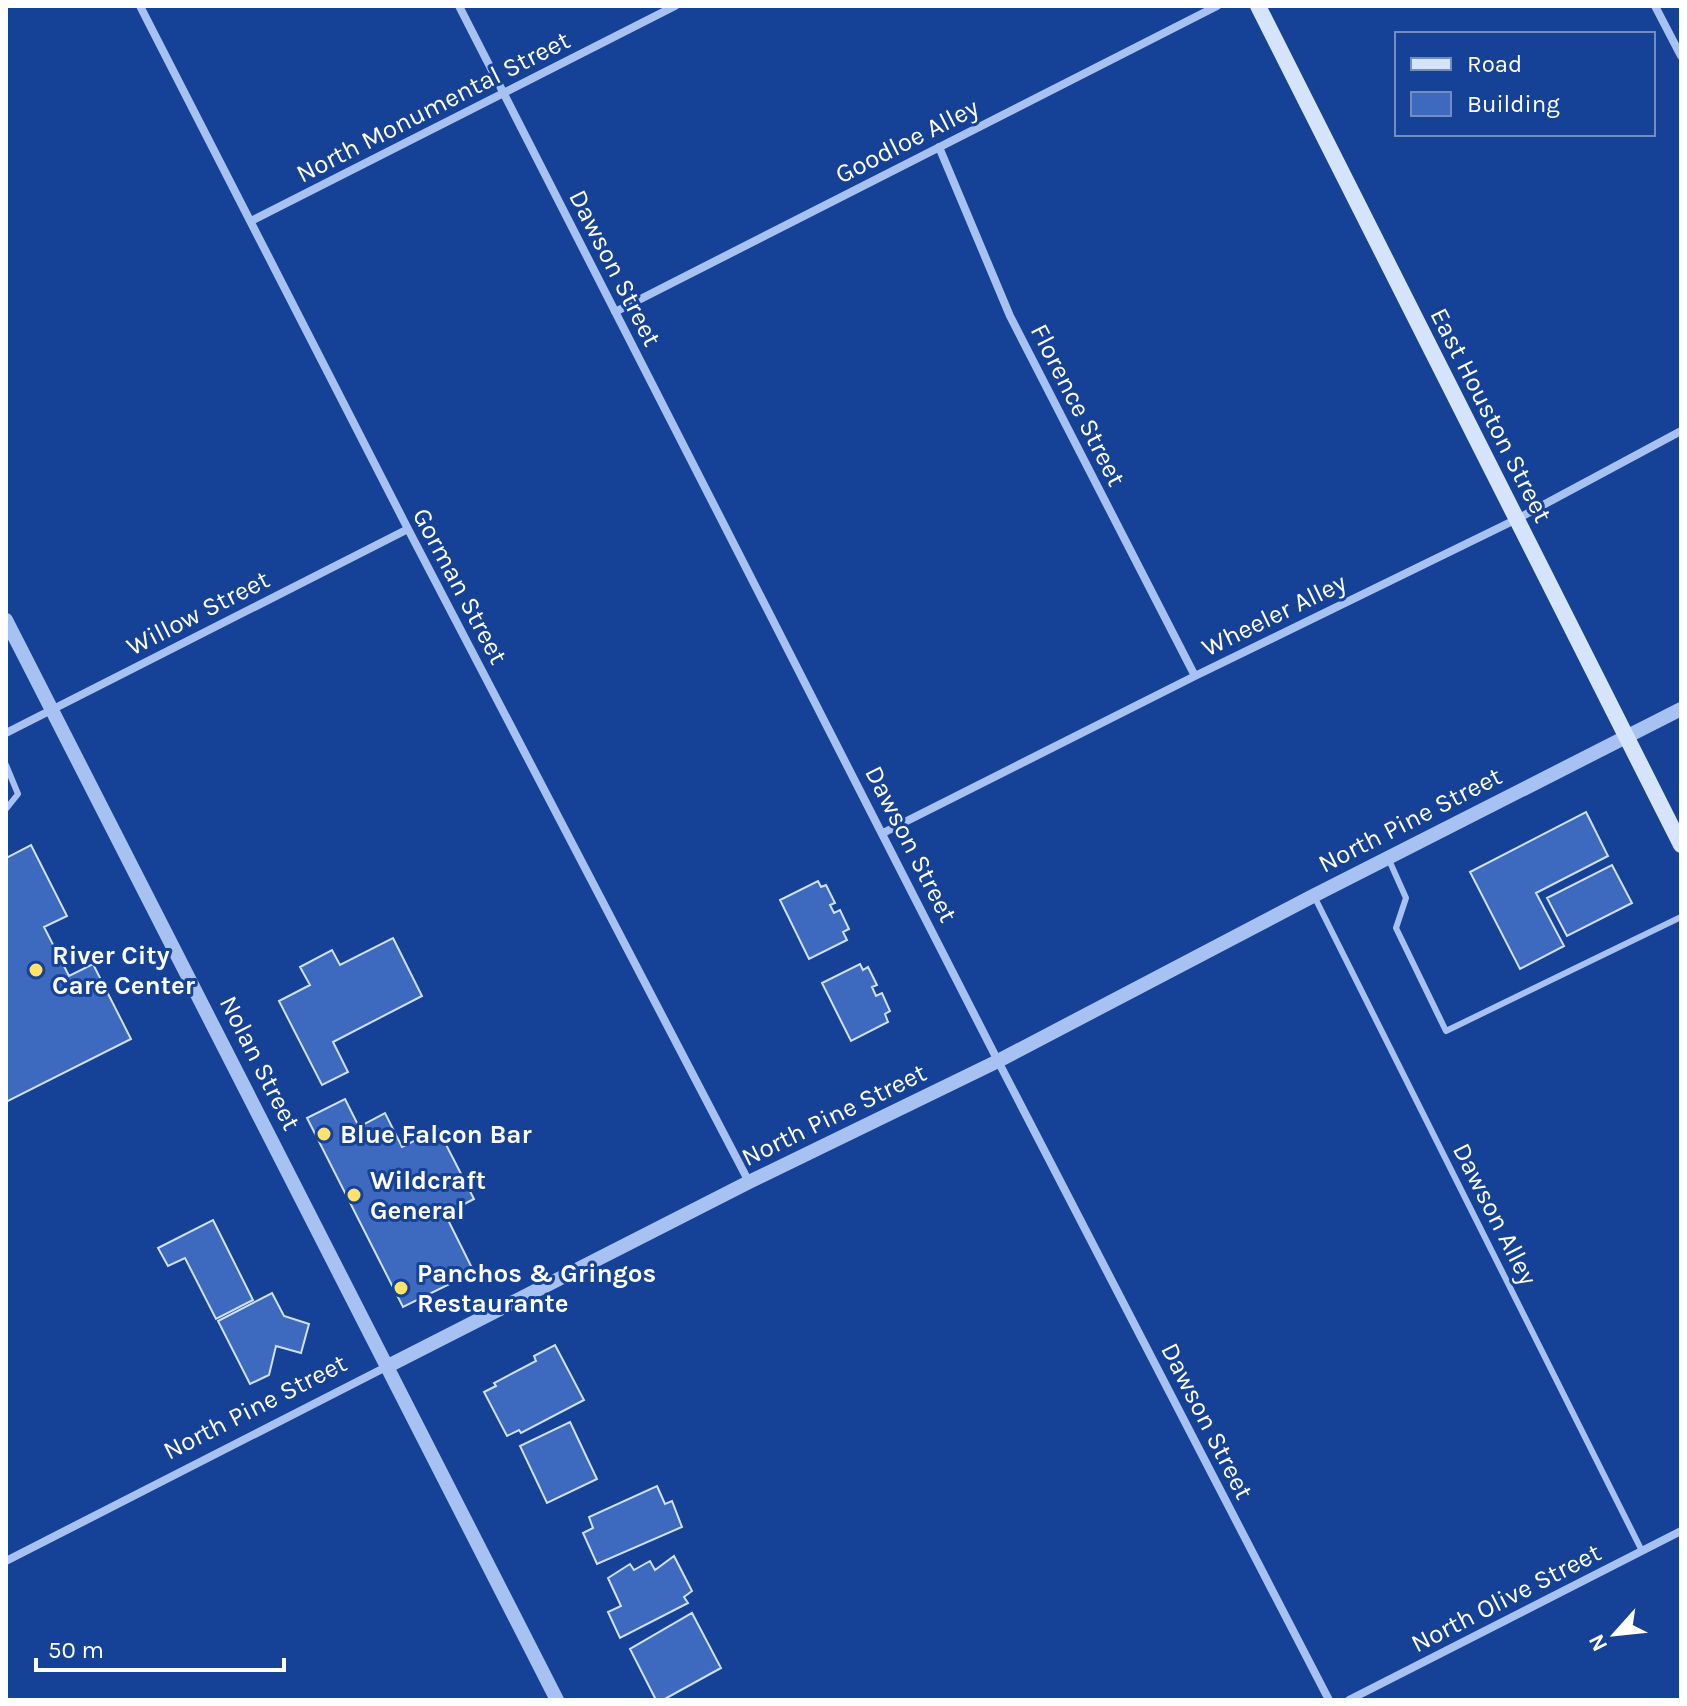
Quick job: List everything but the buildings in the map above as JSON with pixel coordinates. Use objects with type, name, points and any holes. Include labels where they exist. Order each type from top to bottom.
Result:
[{"type":"main road","name":"East Houston Street","points":[[1258,6],[1681,845]]},
{"type":"street","name":"Gorman Street","points":[[140,6],[408,529],[749,1182]]},
{"type":"street","name":"Dawson Street","points":[[459,6],[998,1061],[1329,1700]]},
{"type":"street","name":"North Monumental Street","points":[[251,221],[675,6]]},
{"type":"street","name":"Goodloe Alley","points":[[615,312],[1217,6]]},
{"type":"street","points":[[1655,6],[1681,56]]},
{"type":"street","name":"Florence Street","points":[[939,147],[1010,316],[1195,676]]},
{"type":"street","name":"Wheeler Alley","points":[[883,833],[1517,519],[1681,431]]},
{"type":"street","name":"Willow Street","points":[[6,733],[408,529]]},
{"type":"street","name":"Nolan Street","points":[[6,620],[557,1700]]},
{"type":"street","name":"North Pine Street","points":[[6,1561],[749,1182],[998,1061],[1681,709]]},
{"type":"street","name":"North Olive Street","points":[[1349,1700],[1681,1531]]},
{"type":"lane","points":[[6,765],[18,794],[6,809]]},
{"type":"lane","points":[[1388,858],[1406,898],[1396,928],[1446,1031],[1681,917]]},
{"type":"lane","name":"Dawson Alley","points":[[1313,896],[1642,1551]]},
{"type":"place","name":"River City Care Center","points":[[36,970]]},
{"type":"place","name":"Blue Falcon Bar","points":[[324,1134]]},
{"type":"place","name":"Wildcraft General","points":[[354,1195]]},
{"type":"place","name":"Panchos & Gringos Restaurante","points":[[401,1288]]}]
